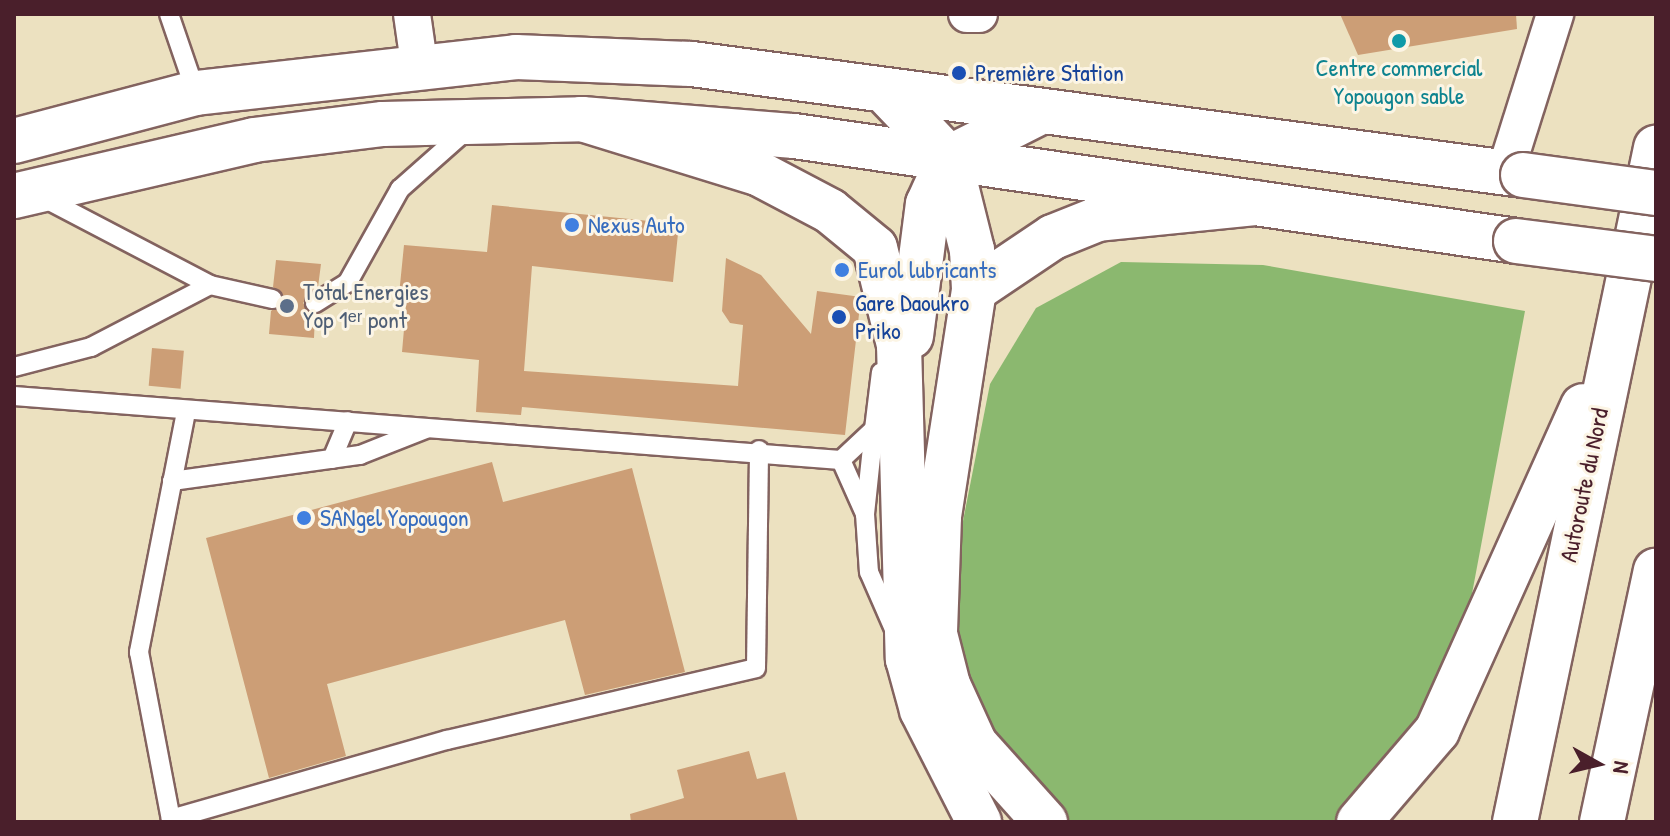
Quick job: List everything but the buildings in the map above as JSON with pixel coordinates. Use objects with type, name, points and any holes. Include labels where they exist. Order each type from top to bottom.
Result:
[{"type":"main road","points":[[14,141],[196,93],[419,63],[516,57],[692,64],[1036,114],[1656,193]]},
{"type":"main road","points":[[885,91],[949,158],[963,197],[974,290],[939,517],[935,634],[948,685],[975,744],[1045,822]]},
{"type":"main road","points":[[889,420],[928,204],[949,158],[1036,114]]},
{"type":"main road","points":[[582,119],[697,150],[830,211],[875,248],[891,294],[889,420],[901,608],[908,659],[922,710],[979,822]]},
{"type":"main road","points":[[22,194],[254,140],[479,120],[582,119],[949,158],[1656,259]]},
{"type":"main road","name":"Autoroute du Nord","points":[[1515,822],[1656,148]]},
{"type":"main road","points":[[974,290],[1053,237],[1098,219],[1255,203]]},
{"type":"main road","points":[[1359,822],[1437,731],[1614,338]]},
{"type":"main road","points":[[1602,822],[1656,571]]},
{"type":"street","points":[[412,14],[419,63]]},
{"type":"street","points":[[967,14],[979,14]]},
{"type":"street","points":[[1514,174],[1555,14]]},
{"type":"lane","points":[[169,14],[196,93]]},
{"type":"lane","points":[[315,303],[348,282],[400,189],[479,120]]},
{"type":"lane","points":[[22,194],[210,285],[272,299]]},
{"type":"lane","points":[[14,367],[91,347],[210,285]]},
{"type":"lane","points":[[14,396],[186,412],[435,426],[759,450],[841,460],[889,420]]},
{"type":"lane","points":[[186,412],[139,652],[171,819],[447,740],[756,668],[759,450]]},
{"type":"lane","points":[[889,420],[865,514],[869,572],[908,659]]},
{"type":"lane","points":[[332,459],[348,421]]},
{"type":"lane","points":[[172,481],[332,459],[435,426]]},
{"type":"lane","points":[[841,460],[865,514]]},
{"type":"green space","points":[[1121,262],[1263,265],[1525,311],[1465,631],[1421,726],[1340,822],[1070,822],[991,738],[963,676],[949,592],[990,384],[1036,308]]},
{"type":"place","name":"Centre commercial Yopougon sable","points":[[1399,41]]},
{"type":"place","name":"Première Station","points":[[959,73]]},
{"type":"place","name":"Nexus Auto","points":[[572,225]]},
{"type":"place","name":"Eurol lubricants","points":[[842,270]]},
{"type":"place","name":"Total Energies Yop 1ᵉʳ pont","points":[[287,306]]},
{"type":"place","name":"Gare Daoukro Priko","points":[[839,317]]},
{"type":"place","name":"SANgel Yopougon","points":[[304,518]]}]
